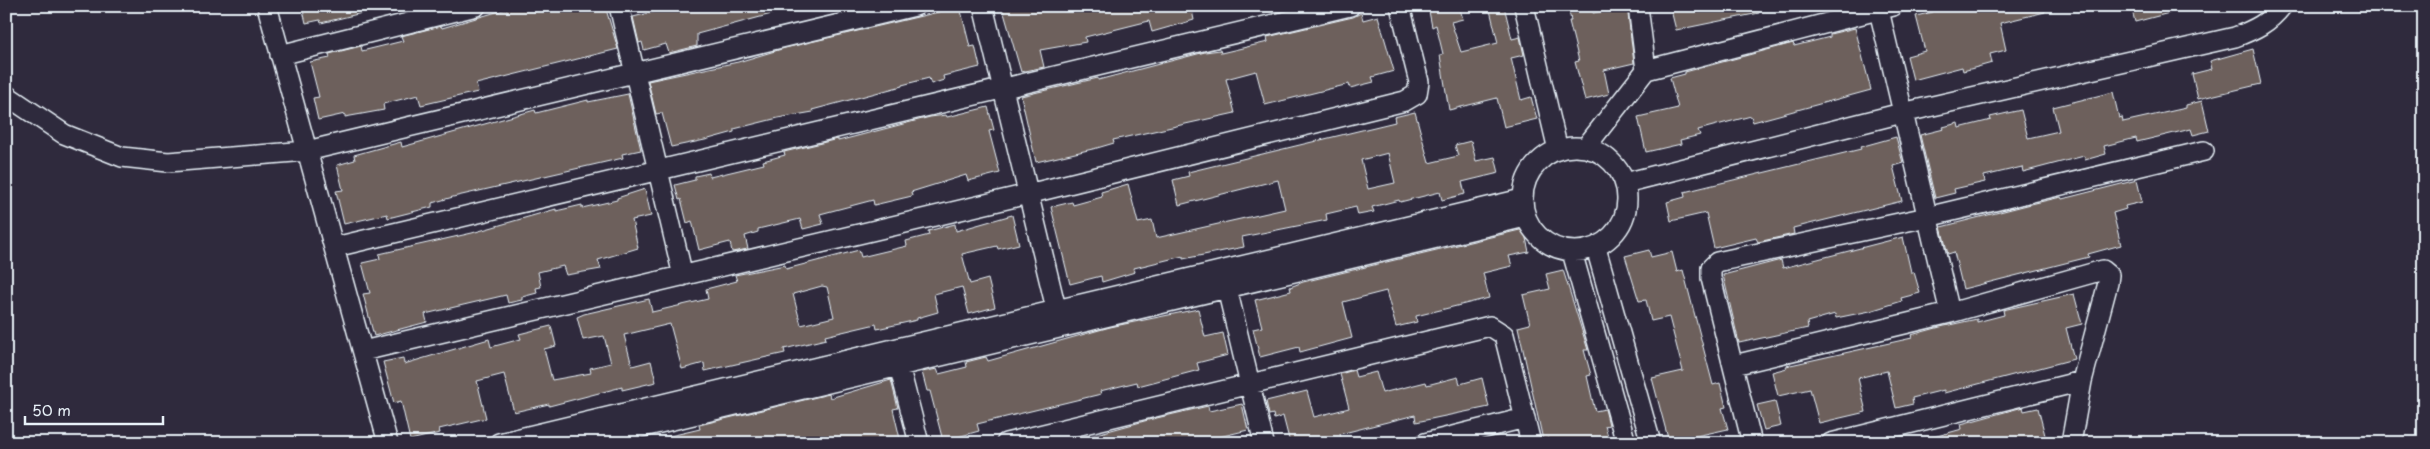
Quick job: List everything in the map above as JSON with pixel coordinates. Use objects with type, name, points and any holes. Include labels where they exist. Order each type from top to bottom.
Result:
[{"type":"street","points":[[268,6],[388,443]]},
{"type":"street","points":[[280,55],[476,6]]},
{"type":"street","points":[[619,6],[683,276]]},
{"type":"street","points":[[6,95],[64,134],[122,157],[168,162],[307,151],[915,6]]},
{"type":"street","points":[[983,6],[1058,318]]},
{"type":"street","points":[[335,248],[1350,6]]},
{"type":"street","points":[[363,351],[1028,194],[1405,101],[1417,94],[1419,82],[1400,6]]},
{"type":"street","points":[[1524,6],[1558,150]]},
{"type":"street","points":[[1638,6],[1646,70]]},
{"type":"street","points":[[1625,183],[1902,113],[2235,37],[2260,27],[2270,20],[2282,6]]},
{"type":"street","points":[[1585,148],[1646,70],[1884,7],[1902,113],[1950,313]]},
{"type":"street","points":[[1571,147],[1585,148],[1610,160],[1625,183],[1627,208],[1623,221],[1612,236],[1596,248],[1572,252],[1557,249],[1543,241],[1533,231],[1524,208],[1523,188],[1532,169],[1539,161],[1558,150],[1571,147]]},
{"type":"street","points":[[1752,443],[1711,278],[1712,268],[1717,262],[1927,217],[2204,151]]},
{"type":"street","points":[[576,443],[897,357],[1524,208]]},
{"type":"street","points":[[1596,248],[1651,443]]},
{"type":"street","points":[[1572,252],[1626,443]]},
{"type":"street","points":[[1734,365],[1950,313],[2097,271],[2105,271],[2108,275],[2108,283],[2082,381],[2071,443]]},
{"type":"street","points":[[1225,279],[1264,443]]},
{"type":"street","points":[[1006,443],[1490,326],[1504,335],[1531,443]]},
{"type":"street","points":[[499,443],[897,357]]},
{"type":"street","points":[[897,357],[919,443]]},
{"type":"street","points":[[1831,443],[2082,381]]},
{"type":"street","points":[[1425,443],[1525,418]]},
{"type":"building","points":[[302,6],[365,6],[366,12],[321,23],[320,20],[306,23]]},
{"type":"building","points":[[517,6],[605,6],[618,49],[476,84],[478,92],[421,105],[418,95],[383,104],[384,110],[345,117],[345,114],[318,120],[313,98],[319,97],[310,62],[330,58],[329,54],[361,46],[362,51],[403,41],[401,36],[441,26],[442,28]]},
{"type":"building","points":[[678,6],[779,6],[779,12],[697,34],[697,46],[669,53],[666,44],[644,50],[642,42],[639,43],[633,17]]},
{"type":"building","points":[[1002,6],[1191,6],[1194,20],[1152,32],[1149,21],[1085,37],[1086,42],[1040,50],[1044,67],[1021,72]]},
{"type":"building","points":[[1428,6],[1459,6],[1463,19],[1451,22],[1461,52],[1498,43],[1489,6],[1504,6],[1512,39],[1520,37],[1524,55],[1511,58],[1521,100],[1531,97],[1537,119],[1504,127],[1497,98],[1449,110],[1440,55],[1443,54],[1436,25],[1432,27]]},
{"type":"building","points":[[1568,6],[1591,6],[1593,13],[1627,6],[1634,63],[1604,70],[1609,94],[1585,100],[1575,62],[1579,61],[1569,21],[1571,21]]},
{"type":"building","points":[[1688,6],[1758,6],[1759,13],[1676,30],[1671,10]]},
{"type":"building","points":[[1940,6],[2044,6],[2045,12],[2000,23],[2006,50],[1990,54],[1992,63],[1963,71],[1962,67],[1913,80],[1907,56],[1925,51],[1916,16],[1933,12],[1932,8]]},
{"type":"building","points":[[2131,6],[2176,6],[2177,11],[2135,22]]},
{"type":"building","points":[[960,7],[970,47],[975,46],[980,67],[943,76],[944,80],[931,84],[929,78],[812,110],[813,112],[778,118],[734,129],[734,132],[705,140],[671,147],[662,113],[656,114],[648,81],[738,62],[785,48]]},
{"type":"building","points":[[1361,13],[1363,20],[1378,16],[1394,71],[1372,77],[1374,82],[1350,88],[1349,84],[1265,105],[1256,71],[1226,79],[1235,113],[1113,140],[1114,143],[1097,148],[1036,162],[1021,96],[1098,78],[1098,80],[1205,52],[1220,50],[1221,53],[1268,42],[1267,37],[1353,17]]},
{"type":"building","points":[[1855,28],[1871,90],[1753,122],[1751,116],[1698,130],[1700,135],[1680,140],[1681,144],[1646,152],[1638,117],[1678,108],[1670,78],[1685,74],[1685,72],[1793,43],[1794,46],[1830,37],[1830,34]]},
{"type":"building","points":[[2253,49],[2261,84],[2198,99],[2192,74],[2212,69],[2210,61]]},
{"type":"building","points":[[2113,92],[2119,118],[2122,117],[2123,122],[2186,108],[2186,105],[2202,101],[2209,131],[2193,135],[2191,129],[2137,142],[2136,138],[2104,146],[2106,154],[2085,160],[2084,156],[2023,172],[2022,167],[1984,176],[1985,182],[1954,189],[1955,193],[1935,198],[1920,135],[1944,129],[1943,127],[1958,123],[1959,128],[1991,120],[1990,117],[2021,110],[2028,138],[2059,131],[2053,107]]},
{"type":"building","points":[[628,94],[641,150],[622,154],[623,158],[453,197],[432,203],[432,207],[388,218],[387,214],[344,224],[336,191],[343,190],[337,165],[355,160],[354,155],[401,142],[402,147],[535,110],[536,113],[588,100],[588,102]]},
{"type":"building","points":[[988,107],[994,130],[989,131],[1000,173],[968,181],[966,175],[911,192],[912,196],[874,205],[873,200],[820,214],[823,224],[803,229],[800,219],[758,229],[758,232],[745,236],[748,249],[732,252],[730,242],[699,250],[692,221],[687,223],[681,199],[679,200],[675,185],[695,180],[695,176],[709,173],[710,177],[764,164],[763,161],[785,155],[784,152],[838,139],[838,141],[930,117],[946,115],[947,117]]},
{"type":"building","points":[[1415,112],[1429,163],[1458,156],[1455,145],[1471,141],[1476,161],[1495,157],[1499,173],[1462,182],[1465,194],[1442,200],[1440,192],[1372,207],[1374,212],[1358,215],[1356,207],[1326,214],[1327,220],[1242,237],[1244,247],[1183,259],[1183,256],[1134,268],[1135,272],[1102,282],[1101,276],[1070,284],[1051,207],[1072,202],[1073,205],[1102,197],[1101,192],[1128,184],[1138,223],[1152,220],[1156,238],[1285,209],[1278,180],[1179,205],[1173,180],[1189,176],[1188,172],[1395,122],[1394,117]],"holes":[[[1388,153],[1395,183],[1368,189],[1361,160]]]},
{"type":"building","points":[[1896,137],[1903,163],[1893,166],[1902,201],[1793,228],[1794,234],[1758,242],[1756,238],[1714,248],[1706,213],[1671,221],[1667,202],[1685,197],[1684,192],[1861,149],[1860,147]]},
{"type":"building","points":[[2137,180],[2142,202],[2125,206],[2126,209],[2113,213],[2121,245],[2088,254],[2089,257],[1963,289],[1954,252],[1948,254],[1941,227]]},
{"type":"building","points":[[645,189],[651,216],[632,220],[638,248],[598,260],[601,269],[566,275],[563,266],[538,272],[541,287],[536,288],[537,293],[522,297],[522,300],[508,303],[506,295],[425,314],[427,322],[374,336],[363,294],[370,293],[362,263],[380,259],[379,254],[472,233],[556,209],[556,211],[582,205],[582,208],[617,200],[617,198]]},
{"type":"building","points":[[1012,215],[1019,244],[998,249],[997,246],[962,254],[970,284],[988,279],[995,307],[969,314],[962,287],[934,294],[938,312],[917,318],[917,320],[877,329],[876,324],[825,336],[826,339],[784,349],[785,353],[705,371],[704,363],[682,369],[670,324],[624,335],[632,366],[651,361],[656,382],[622,390],[622,387],[549,406],[549,404],[514,412],[504,374],[477,381],[486,418],[439,429],[440,433],[410,440],[401,401],[394,403],[383,362],[403,358],[404,364],[489,339],[491,347],[521,339],[519,334],[551,326],[556,346],[544,349],[552,380],[591,373],[590,368],[611,363],[604,336],[583,340],[577,317],[584,314],[649,299],[652,312],[708,299],[706,289],[737,281],[735,275],[785,265],[786,269],[859,250],[861,257],[907,246],[906,241],[929,235],[928,231],[955,224],[956,231]],"holes":[[[822,286],[827,287],[834,317],[801,325],[793,294]]]},
{"type":"building","points":[[1524,229],[1529,252],[1509,256],[1512,266],[1483,273],[1489,298],[1416,316],[1417,322],[1396,327],[1386,291],[1343,302],[1352,338],[1300,352],[1299,347],[1260,357],[1253,329],[1262,327],[1255,300],[1291,291],[1290,287],[1303,282]]},
{"type":"building","points":[[1903,237],[1911,272],[1914,272],[1920,293],[1901,298],[1902,301],[1870,311],[1836,318],[1835,314],[1807,322],[1808,328],[1739,343],[1723,275],[1781,260],[1783,268]]},
{"type":"building","points":[[1649,250],[1651,257],[1672,252],[1677,272],[1683,270],[1713,385],[1720,383],[1726,407],[1722,408],[1728,429],[1669,442],[1652,378],[1683,371],[1669,317],[1651,321],[1646,300],[1639,301],[1625,256]]},
{"type":"building","points":[[1563,270],[1588,350],[1584,350],[1591,375],[1587,376],[1595,411],[1605,409],[1609,425],[1605,426],[1610,443],[1550,443],[1549,438],[1543,440],[1518,327],[1530,324],[1523,295],[1550,289],[1546,274]]},
{"type":"building","points":[[2074,294],[2082,324],[2066,328],[2074,359],[1944,393],[1944,390],[1912,398],[1913,404],[1896,408],[1887,371],[1858,378],[1866,412],[1819,423],[1810,389],[1778,396],[1772,372],[1787,368],[1786,366],[1912,338],[1911,335],[1940,327],[1977,319],[1977,322],[2004,315],[2003,310]]},
{"type":"building","points":[[1198,309],[1205,337],[1223,333],[1228,355],[1197,363],[1199,370],[1138,386],[1137,382],[1100,391],[1101,394],[977,424],[979,431],[943,441],[930,391],[927,391],[922,372],[937,369],[939,374],[967,367],[966,362],[986,357],[988,361],[1110,327]]},
{"type":"building","points":[[1354,370],[1356,377],[1376,372],[1382,393],[1426,382],[1427,385],[1458,377],[1460,384],[1482,378],[1489,407],[1416,422],[1415,415],[1340,434],[1343,443],[1290,443],[1283,416],[1274,419],[1273,414],[1269,415],[1266,401],[1307,391],[1314,417],[1349,408],[1340,374]]},
{"type":"building","points":[[891,380],[898,408],[893,409],[901,443],[667,443],[666,437],[700,429],[699,425],[829,394],[830,398]]},
{"type":"building","points":[[1775,401],[1781,426],[1764,430],[1757,405]]},
{"type":"building","points":[[1242,404],[1248,430],[1219,437],[1220,443],[1083,443],[1082,438],[1148,420],[1208,406],[1209,411]]},
{"type":"building","points":[[2023,407],[2024,411],[2038,408],[2047,443],[1930,443],[1930,438],[1962,429],[1961,424]]}]
